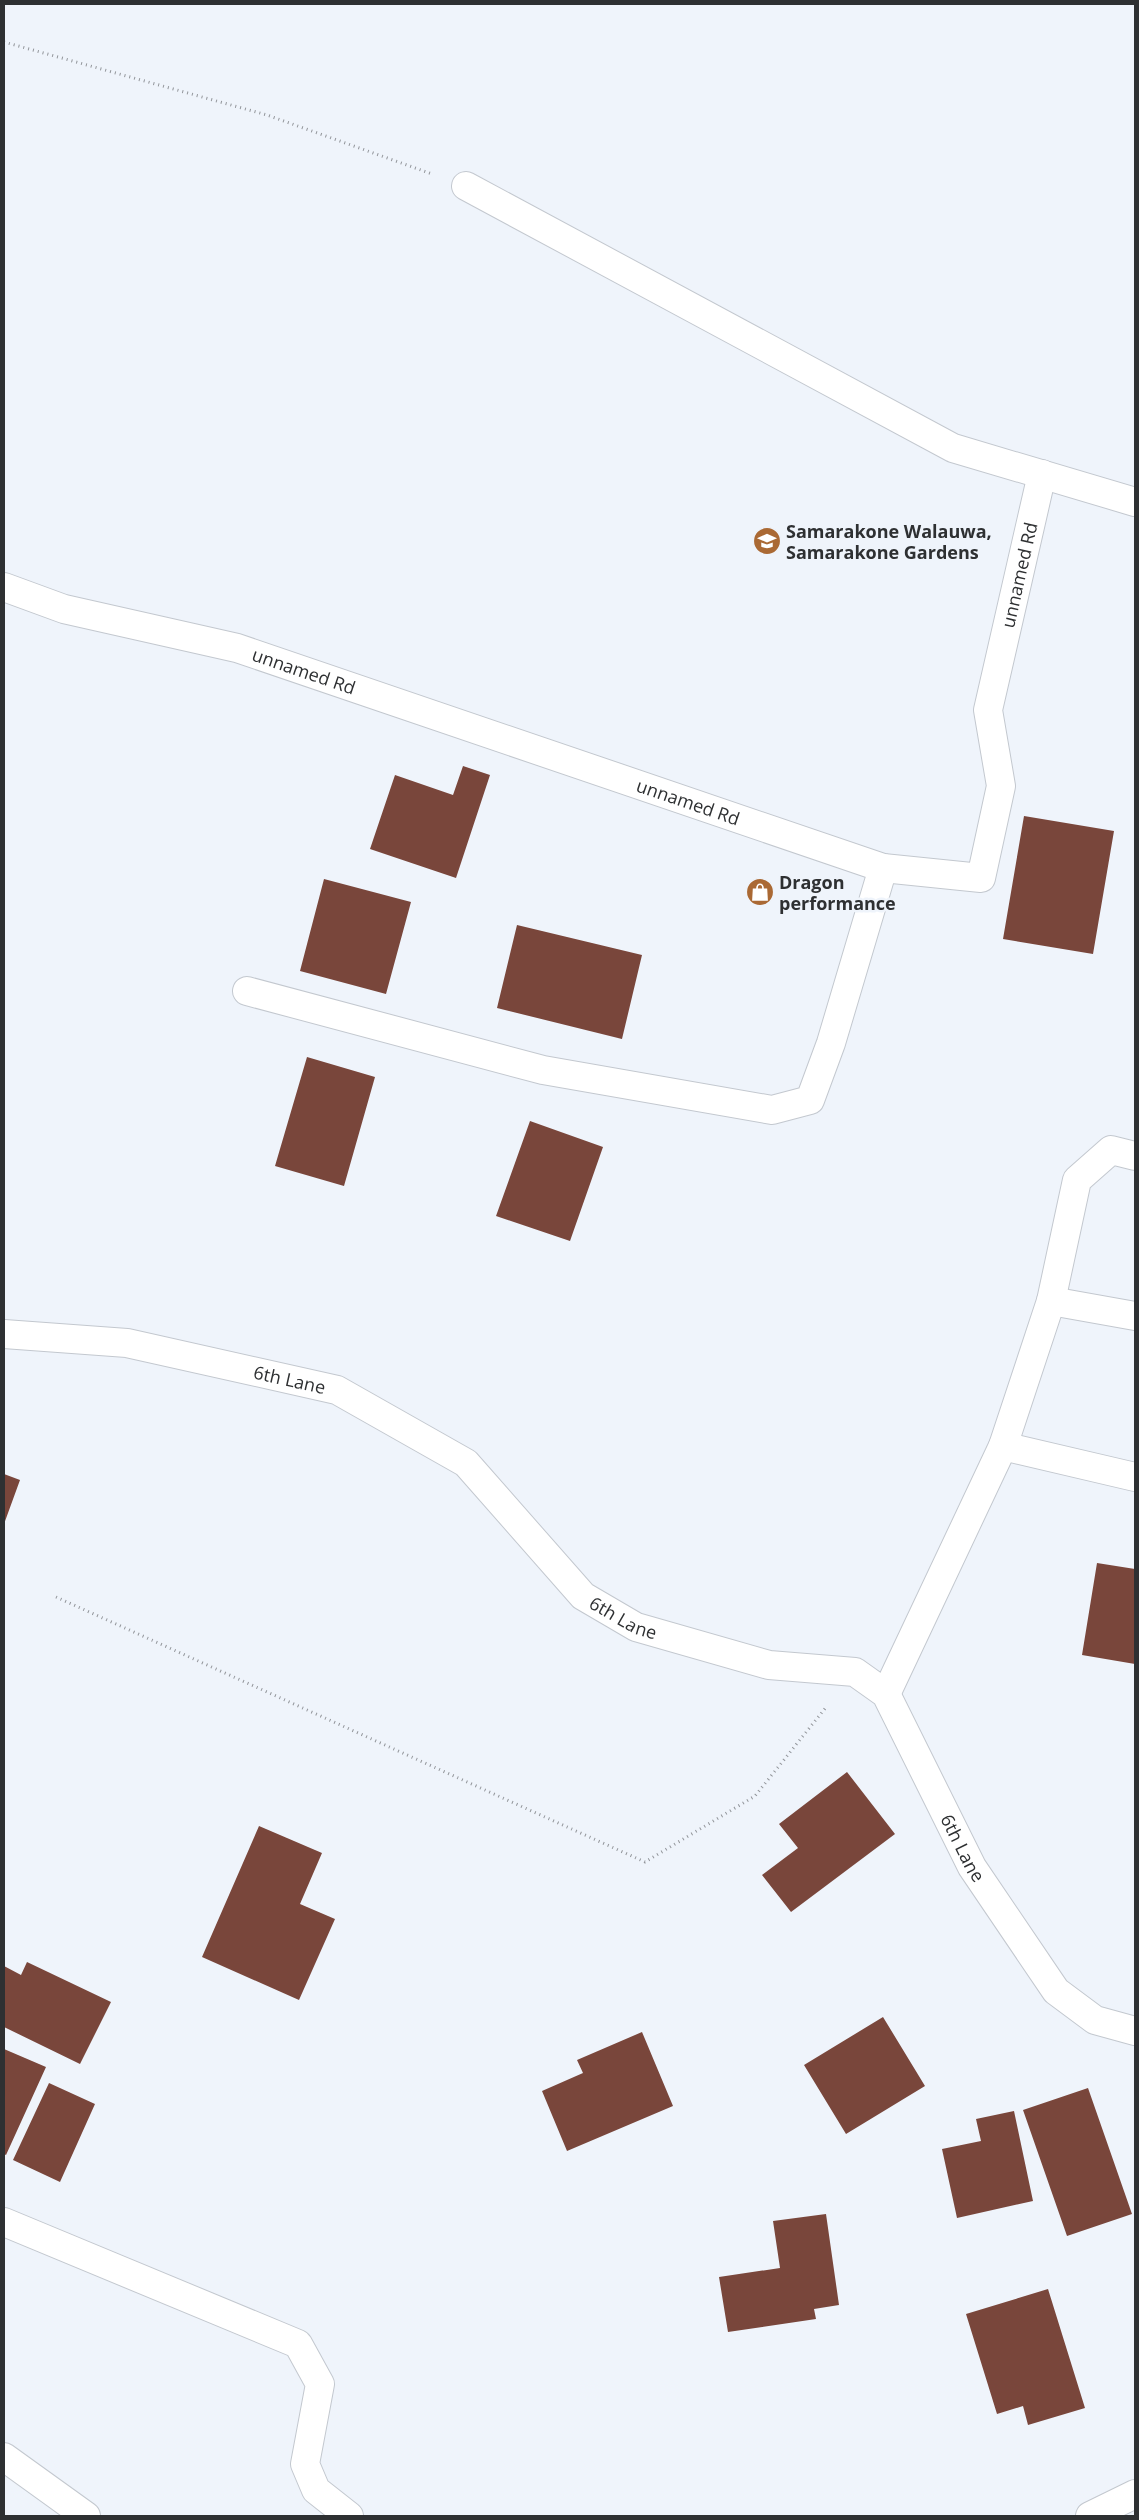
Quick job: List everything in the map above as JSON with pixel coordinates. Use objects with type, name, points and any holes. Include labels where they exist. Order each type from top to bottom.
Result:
[{"type":"street","points":[[466,186],[953,448],[1135,502]]},
{"type":"street","name":"unnamed Rd","points":[[4,587],[64,609],[237,648],[883,868],[981,878],[1001,786],[988,710],[1042,474]]},
{"type":"street","points":[[247,990],[543,1070],[772,1110],[810,1100],[832,1043],[883,868]]},
{"type":"street","points":[[886,1694],[1003,1446],[1051,1301],[1077,1180],[1111,1150],[1135,1156]]},
{"type":"street","points":[[1051,1301],[1135,1316]]},
{"type":"street","name":"6th Lane","points":[[4,1334],[127,1343],[337,1390],[466,1463],[583,1596],[636,1627],[769,1664],[855,1672],[886,1694],[972,1867],[1056,1991],[1095,2020],[1135,2031]]},
{"type":"street","points":[[1003,1446],[1135,1477]]},
{"type":"street","points":[[4,2222],[298,2344],[320,2384],[305,2464],[316,2490],[349,2516]]},
{"type":"street","points":[[4,2457],[86,2516]]},
{"type":"street","points":[[1101,2514],[1135,2494]]},
{"type":"path","points":[[4,42],[267,115],[466,186]]},
{"type":"path","points":[[56,1597],[645,1862],[755,1796],[855,1672]]},
{"type":"building","points":[[463,766],[490,775],[456,878],[370,849],[395,775],[453,795]]},
{"type":"building","points":[[1024,816],[1114,831],[1093,954],[1003,939]]},
{"type":"building","points":[[324,879],[411,902],[386,994],[300,971]]},
{"type":"building","points":[[517,925],[642,955],[622,1039],[497,1008]]},
{"type":"building","points":[[307,1057],[375,1077],[344,1186],[275,1166]]},
{"type":"building","points":[[530,1121],[603,1147],[570,1241],[496,1216]]},
{"type":"building","points":[[4,1474],[20,1480],[4,1524]]},
{"type":"building","points":[[1097,1563],[1135,1569],[1135,1664],[1082,1655]]},
{"type":"building","points":[[847,1772],[895,1834],[791,1912],[762,1875],[798,1848],[779,1824]]},
{"type":"building","points":[[259,1826],[322,1853],[300,1904],[335,1919],[299,2000],[202,1957]]},
{"type":"building","points":[[27,1962],[111,2002],[80,2064],[4,2027],[4,1966],[21,1975]]},
{"type":"building","points":[[883,2017],[925,2086],[846,2134],[804,2065]]},
{"type":"building","points":[[642,2032],[673,2106],[567,2151],[542,2091],[583,2073],[577,2060]]},
{"type":"building","points":[[4,2049],[46,2067],[6,2155],[4,2154]]},
{"type":"building","points":[[49,2083],[95,2104],[60,2182],[13,2160]]},
{"type":"building","points":[[1088,2088],[1132,2214],[1067,2236],[1023,2110]]},
{"type":"building","points":[[1014,2111],[1033,2201],[957,2218],[942,2149],[981,2141],[976,2119]]},
{"type":"building","points":[[826,2214],[839,2305],[814,2309],[816,2319],[728,2332],[719,2277],[780,2268],[773,2221]]},
{"type":"building","points":[[1048,2289],[1085,2408],[1028,2425],[1023,2406],[997,2414],[966,2314]]},
{"type":"place","name":"Samarakone Walauwa, Samarakone Gardens","points":[[767,541]]},
{"type":"place","name":"Dragon performance","points":[[760,892]]}]
